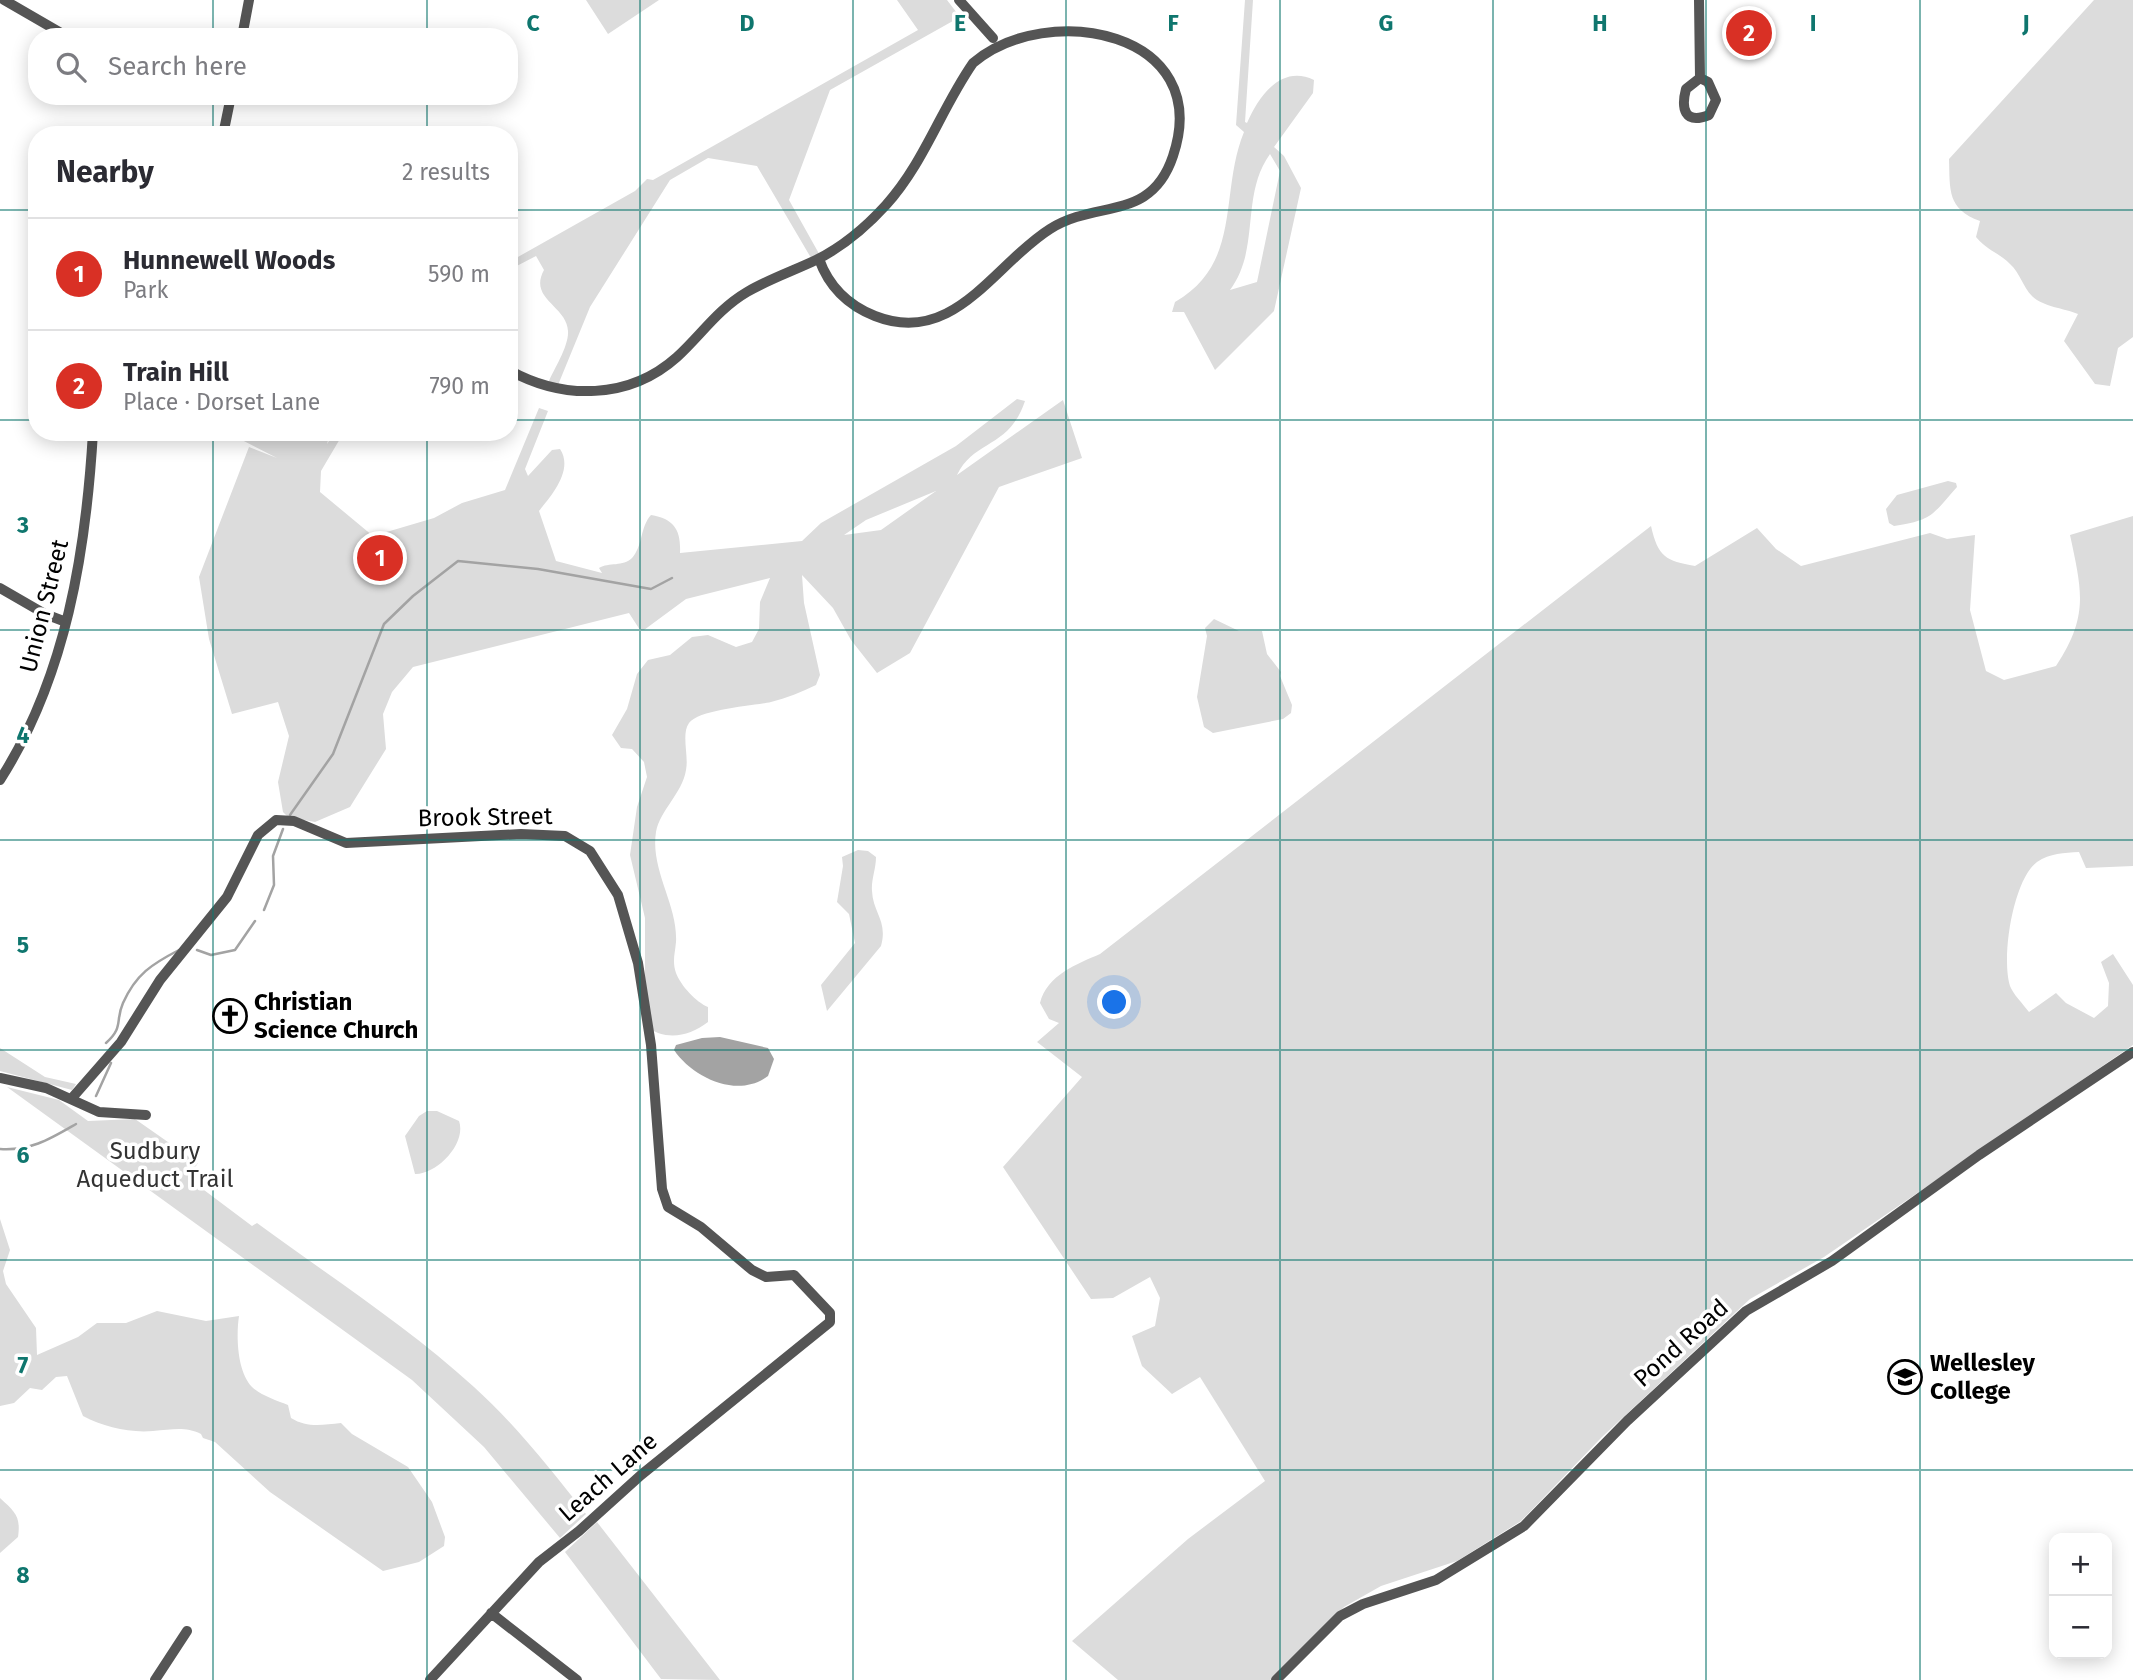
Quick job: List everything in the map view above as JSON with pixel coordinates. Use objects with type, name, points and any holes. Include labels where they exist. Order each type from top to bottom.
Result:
[{"type":"street","points":[[4,0],[52,28]]},
{"type":"street","points":[[244,28],[249,0]]},
{"type":"street","points":[[959,0],[993,38]]},
{"type":"street","points":[[1699,0],[1700,78]]},
{"type":"street","points":[[518,374],[541,386],[568,391],[596,392],[633,384],[676,358],[713,317],[734,300],[818,259],[866,226],[901,187],[969,68],[993,38],[1003,30]]},
{"type":"street","points":[[818,259],[833,286],[858,309],[893,321],[921,321],[946,313],[967,302],[1024,248],[1064,221],[1142,200],[1158,185],[1171,161],[1179,121],[1172,82],[1160,59],[1143,39]]},
{"type":"street","points":[[1700,78],[1708,82],[1716,100],[1710,115],[1695,118],[1685,113],[1682,106],[1686,89],[1700,78]]},
{"type":"street","points":[[225,126],[229,105]]},
{"type":"street","name":"Union Street","points":[[0,780],[40,701],[66,622],[88,510],[92,441]]},
{"type":"street","points":[[0,588],[45,614],[66,622]]},
{"type":"street","name":"Brook Street","points":[[72,1098],[121,1042],[160,980],[227,897],[258,835],[268,824],[276,820],[294,821],[346,843],[521,834],[565,836],[590,851],[618,895],[638,963],[651,1045],[662,1189],[668,1207],[701,1227],[752,1270],[766,1277],[794,1275],[830,1313],[830,1322]]},
{"type":"street","name":"Pond Road","points":[[1276,1680],[1340,1616],[1363,1604],[1436,1580],[1524,1526],[1636,1412],[1746,1311],[1832,1261],[1979,1154],[2133,1052]]},
{"type":"street","points":[[0,1078],[32,1084],[107,1114],[146,1115]]},
{"type":"street","name":"Leach Lane","points":[[433,1676],[539,1562],[579,1531],[649,1468],[830,1322]]},
{"type":"street","points":[[491,1613],[577,1680]]},
{"type":"street","points":[[155,1680],[187,1631]]},
{"type":"street","points":[[433,1676],[446,1680]]},
{"type":"green space","points":[[586,0],[659,0],[608,34]]},
{"type":"green space","points":[[897,0],[947,0],[960,17],[830,90],[789,200],[822,259],[814,263],[757,166],[708,158],[670,180],[590,307],[558,385],[548,383],[568,337],[566,322],[544,295],[540,280],[544,270],[536,256],[518,265],[518,257],[635,191],[647,179],[653,180],[918,30]]},
{"type":"green space","points":[[1245,0],[1253,0],[1245,122],[1247,123],[1264,94],[1281,80],[1302,76],[1314,80],[1313,93],[1274,147],[1284,156],[1301,188],[1274,311],[1215,370],[1184,312],[1172,312],[1175,302],[1196,286],[1211,268],[1220,247],[1237,155],[1244,132],[1236,125]],"holes":[[[1270,154],[1280,171],[1257,282],[1230,290],[1245,257],[1255,187]]]},
{"type":"green space","points":[[2094,0],[2133,0],[2133,337],[2118,348],[2110,386],[2095,384],[2064,341],[2078,314],[2037,300],[2006,260],[1976,237],[1980,221],[1961,211],[1952,197],[1949,159]]},
{"type":"green space","points":[[1017,399],[1025,401],[1010,428],[973,455],[957,475],[1063,400],[1082,458],[999,487],[910,653],[877,673],[851,640],[833,608],[802,575],[804,603],[820,675],[816,685],[771,702],[704,714],[689,723],[685,739],[687,764],[684,779],[658,824],[655,846],[660,874],[673,915],[676,973],[689,993],[708,1007],[708,1022],[693,1031],[677,1035],[661,1034],[645,1026],[645,918],[630,855],[637,807],[647,777],[644,762],[632,749],[621,748],[612,735],[627,709],[637,674],[648,660],[670,655],[692,637],[708,635],[736,647],[752,642],[759,629],[760,602],[770,578],[686,599],[644,630],[640,630],[629,613],[413,667],[392,692],[383,714],[386,749],[350,807],[315,822],[288,817],[283,812],[278,782],[289,736],[278,702],[232,714],[209,639],[199,577],[249,447],[277,458],[244,441],[328,441],[327,444],[329,441],[339,441],[321,471],[320,492],[373,536],[434,518],[462,503],[505,490],[539,408],[548,411],[525,469],[528,476],[552,450],[560,449],[564,457],[563,474],[539,511],[556,561],[602,573],[599,568],[624,563],[636,553],[651,515],[666,520],[675,527],[680,553],[802,541],[821,523],[956,446]],"holes":[[[936,491],[881,530],[844,535],[866,520]]]},
{"type":"green space","points":[[1948,481],[1956,483],[1957,487],[1931,515],[1907,524],[1894,526],[1889,523],[1886,509],[1897,495]]},
{"type":"green space","points":[[2133,516],[2133,866],[2086,868],[2079,852],[2052,855],[2037,862],[2021,885],[2011,920],[2007,957],[2010,986],[2029,1012],[2056,993],[2066,1003],[2094,1018],[2108,1006],[2109,983],[2101,962],[2113,954],[2133,985],[2133,1045],[1824,1257],[1750,1299],[1602,1437],[1521,1521],[1457,1561],[1381,1586],[1344,1607],[1271,1680],[1118,1680],[1072,1641],[1188,1539],[1265,1481],[1200,1377],[1172,1394],[1142,1366],[1132,1336],[1155,1326],[1160,1298],[1150,1277],[1113,1298],[1091,1299],[1003,1167],[1082,1077],[1037,1042],[1059,1023],[1049,1019],[1040,1003],[1049,985],[1064,972],[1100,954],[1651,526],[1657,545],[1665,556],[1695,566],[1757,528],[1776,549],[1801,566],[1930,533],[1947,539],[1975,535],[1970,610],[1986,671],[2004,680],[2056,666],[2067,648],[2074,632],[2080,603],[2078,572],[2070,535]]},
{"type":"green space","points":[[1214,619],[1239,631],[1262,631],[1267,654],[1281,672],[1280,676],[1292,705],[1291,713],[1283,719],[1213,733],[1204,727],[1197,697],[1207,636],[1205,628]]},
{"type":"green space","points":[[858,850],[868,851],[876,857],[872,891],[883,937],[881,946],[827,1011],[821,985],[855,943],[849,914],[837,902],[842,857]]},
{"type":"green space","name":"Sudbury Aqueduct Trail","points":[[0,1048],[45,1077],[76,1084],[72,1090],[0,1071]]},
{"type":"green space","name":"Sudbury Aqueduct Trail","points":[[7,1087],[59,1100],[88,1121],[135,1119],[198,1163],[188,1178],[252,1226],[257,1223],[367,1302],[422,1343],[474,1387],[519,1432],[586,1514],[560,1538],[484,1447],[412,1380]]},
{"type":"green space","points":[[427,1111],[437,1111],[459,1121],[460,1130],[454,1148],[440,1164],[415,1174],[405,1136],[419,1116]]},
{"type":"green space","points":[[0,1219],[10,1250],[3,1271],[6,1284],[36,1328],[37,1355],[78,1337],[97,1323],[126,1323],[157,1311],[206,1321],[239,1316],[238,1343],[241,1363],[252,1387],[288,1405],[291,1418],[315,1425],[341,1423],[352,1434],[408,1467],[432,1502],[445,1537],[444,1546],[419,1562],[383,1571],[270,1492],[215,1442],[203,1438],[201,1434],[183,1429],[126,1430],[83,1416],[67,1376],[56,1377],[42,1390],[30,1388],[14,1403],[0,1406]]},
{"type":"green space","points":[[0,1498],[16,1515],[19,1530],[18,1537],[0,1553]]},
{"type":"green space","points":[[597,1522],[720,1680],[661,1679],[565,1552]]},
{"type":"shaded area","points":[[720,1037],[768,1048],[774,1059],[768,1076],[743,1086],[717,1082],[692,1069],[674,1050],[676,1045],[702,1038]]},
{"type":"waterway","points":[[290,815],[333,754],[384,624],[413,596],[458,561],[538,569],[651,589],[672,578]]},
{"type":"waterway","points":[[264,910],[274,885],[273,856],[283,829]]},
{"type":"waterway","points":[[197,950],[211,955],[235,950],[255,921]]},
{"type":"waterway","points":[[106,1043],[115,1033],[123,1003],[133,984],[153,965],[179,950]]},
{"type":"waterway","points":[[96,1096],[111,1063]]},
{"type":"waterway","points":[[0,1149],[31,1146],[76,1124]]},
{"type":"place","name":"Train Hill","points":[[1749,33]]},
{"type":"place","name":"Hunnewell Woods","points":[[380,558]]},
{"type":"place","name":"Christian Science Church","points":[[230,1016]]},
{"type":"place","name":"Wellesley College","points":[[1905,1377]]}]
